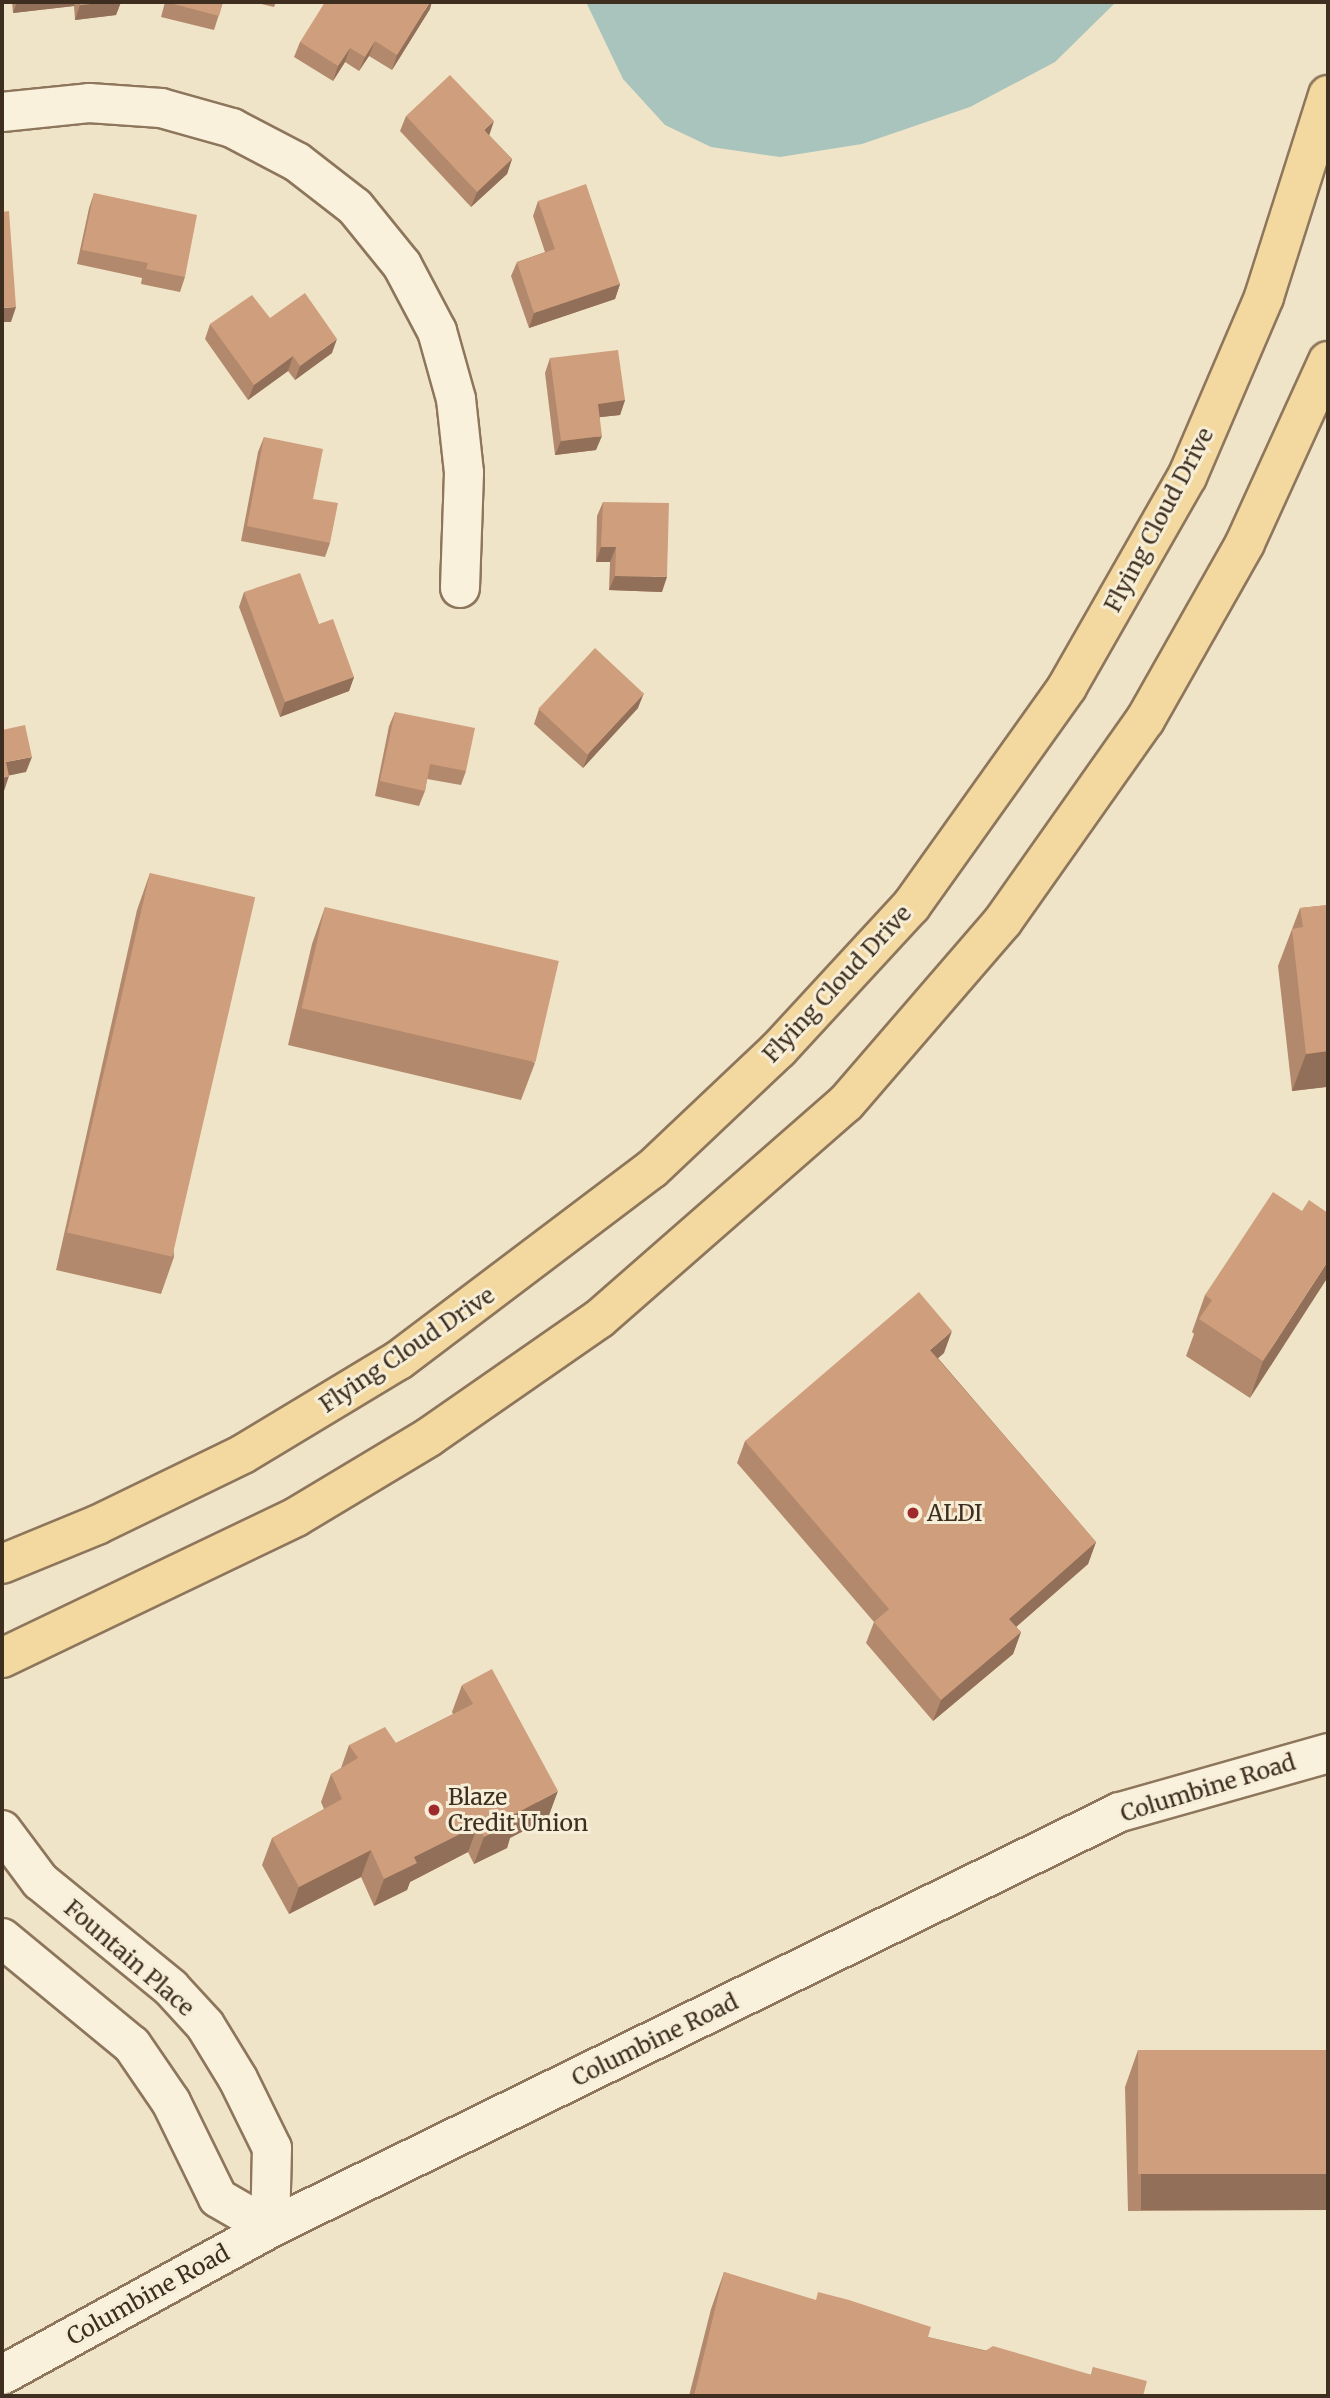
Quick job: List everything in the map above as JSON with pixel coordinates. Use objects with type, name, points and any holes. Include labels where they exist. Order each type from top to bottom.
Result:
[{"type":"main road","name":"Flying Cloud Drive","points":[[2,1564],[97,1525],[243,1454],[420,1345],[652,1169],[779,1049],[911,906],[1067,687],[1187,477],[1264,297],[1328,95]]},
{"type":"main road","points":[[2,1658],[296,1517],[429,1437],[599,1319],[846,1103],[1003,921],[1145,720],[1245,543],[1328,361]]},
{"type":"street","points":[[2,112],[89,103],[161,108],[232,128],[297,162],[355,207],[402,265],[437,331],[450,376],[464,473],[460,588]]},
{"type":"street","name":"Columbine Road","points":[[2,2375],[270,2228],[1120,1812],[1328,1753]]},
{"type":"street","name":"Fountain Place","points":[[2,1830],[40,1881],[171,1988],[205,2025],[238,2079],[272,2148],[270,2228]]},
{"type":"street","points":[[2,1938],[132,2045],[171,2102],[218,2198],[270,2228]]},
{"type":"water","points":[[586,2],[1116,2],[1055,62],[970,107],[862,144],[780,157],[711,147],[665,125],[623,79]]},
{"type":"building","points":[[80,2],[111,2],[80,5]]},
{"type":"building","points":[[166,2],[223,2],[219,16]]},
{"type":"building","points":[[325,2],[430,2],[397,55],[375,41],[365,57],[350,48],[338,66],[300,42]]},
{"type":"building","points":[[450,75],[494,121],[484,130],[512,159],[477,192],[406,116]]},
{"type":"building","points":[[586,184],[620,284],[534,313],[517,262],[555,249],[538,201]]},
{"type":"building","points":[[94,193],[197,215],[185,277],[146,269],[148,263],[82,250]]},
{"type":"building","points":[[9,211],[16,307],[2,308],[2,212]]},
{"type":"building","points":[[305,293],[337,339],[300,366],[293,356],[254,385],[210,324],[252,295],[270,318]]},
{"type":"building","points":[[618,350],[625,400],[598,404],[602,436],[561,441],[550,358]]},
{"type":"building","points":[[264,437],[323,449],[313,499],[338,503],[330,543],[247,526]]},
{"type":"building","points":[[603,502],[669,503],[667,577],[615,576],[616,547],[601,547]]},
{"type":"building","points":[[300,573],[319,624],[333,619],[354,677],[285,702],[244,592]]},
{"type":"building","points":[[595,648],[644,694],[587,754],[538,709]]},
{"type":"building","points":[[395,712],[475,728],[466,771],[430,764],[425,791],[380,781]]},
{"type":"building","points":[[25,725],[32,757],[6,762],[9,776],[2,778],[2,730]]},
{"type":"building","points":[[150,873],[255,897],[172,1257],[67,1233]]},
{"type":"building","points":[[1328,905],[1328,1051],[1306,1054],[1292,929],[1303,927],[1300,908]]},
{"type":"building","points":[[325,907],[559,961],[535,1062],[302,1008]]},
{"type":"building","points":[[1273,1192],[1302,1211],[1309,1200],[1328,1213],[1328,1261],[1263,1361],[1199,1319],[1212,1300],[1205,1295]]},
{"type":"building","name":"ALDI","points":[[919,1292],[952,1331],[930,1350],[1096,1542],[1009,1619],[1021,1632],[941,1700],[874,1622],[889,1609],[745,1441]]},
{"type":"building","name":"Blaze Credit Union","points":[[492,1669],[558,1791],[513,1815],[516,1821],[484,1837],[478,1825],[414,1857],[417,1863],[384,1879],[371,1850],[299,1887],[272,1838],[342,1799],[331,1774],[358,1758],[349,1745],[385,1727],[396,1743],[473,1704],[462,1685]]},
{"type":"building","points":[[1138,2050],[1328,2050],[1328,2174],[1138,2174]]},
{"type":"building","points":[[724,2272],[816,2300],[818,2292],[849,2300],[931,2327],[928,2337],[985,2351],[993,2346],[1092,2375],[1093,2367],[1147,2381],[1143,2396],[694,2396]]},
{"type":"place","name":"ALDI","points":[[913,1513]]},
{"type":"place","name":"Blaze Credit Union","points":[[434,1810]]}]
